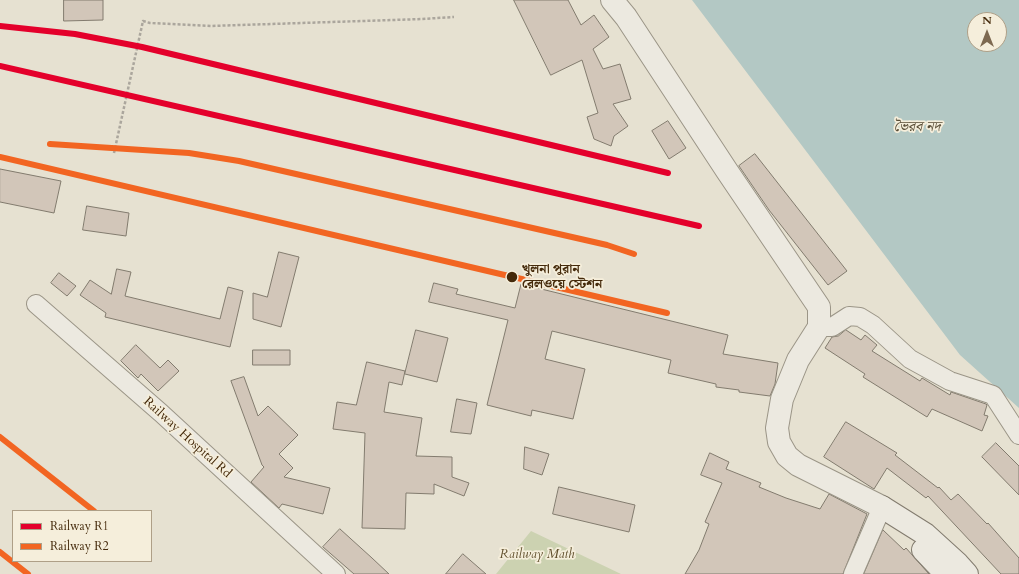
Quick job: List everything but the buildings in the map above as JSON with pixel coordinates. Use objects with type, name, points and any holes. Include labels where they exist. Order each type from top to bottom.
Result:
[{"type":"street","points":[[612,0],[626,16],[727,171],[819,306],[820,327],[798,360],[782,399],[777,428],[779,442],[787,456],[798,466],[882,507],[925,534],[967,574]]},
{"type":"street","name":"Railway Hospital Rd","points":[[36,304],[167,419],[336,574]]},
{"type":"street","points":[[820,327],[832,326],[849,316],[860,317],[873,324],[910,359],[950,381],[993,395],[1019,436]]},
{"type":"street","points":[[853,574],[882,507]]},
{"type":"street","points":[[882,507],[946,574]]},
{"type":"path","points":[[114,153],[143,21],[150,23],[211,26],[422,19],[454,16]]},
{"type":"green space","name":"Railway Math","points":[[531,531],[621,574],[496,574]]},
{"type":"water","name":"ভৈরব নদ","points":[[692,0],[1019,0],[1019,408],[960,355]]},
{"type":"rail line","name":"R1","points":[[0,26],[75,34],[142,47],[668,173]]},
{"type":"rail line","name":"R1","points":[[0,66],[699,226]]},
{"type":"rail line","name":"R2","points":[[50,144],[189,153],[239,161],[607,245],[634,254]]},
{"type":"rail line","name":"R2","points":[[0,157],[667,313]]},
{"type":"rail line","name":"R2","points":[[0,437],[93,510]]},
{"type":"rail line","name":"R2","points":[[0,552],[12,561]]},
{"type":"rail line","name":"R2","points":[[13,562],[28,574]]},
{"type":"place","name":"খুলনা পুরান রেলওয়ে স্টেশন","points":[[512,277]]}]
